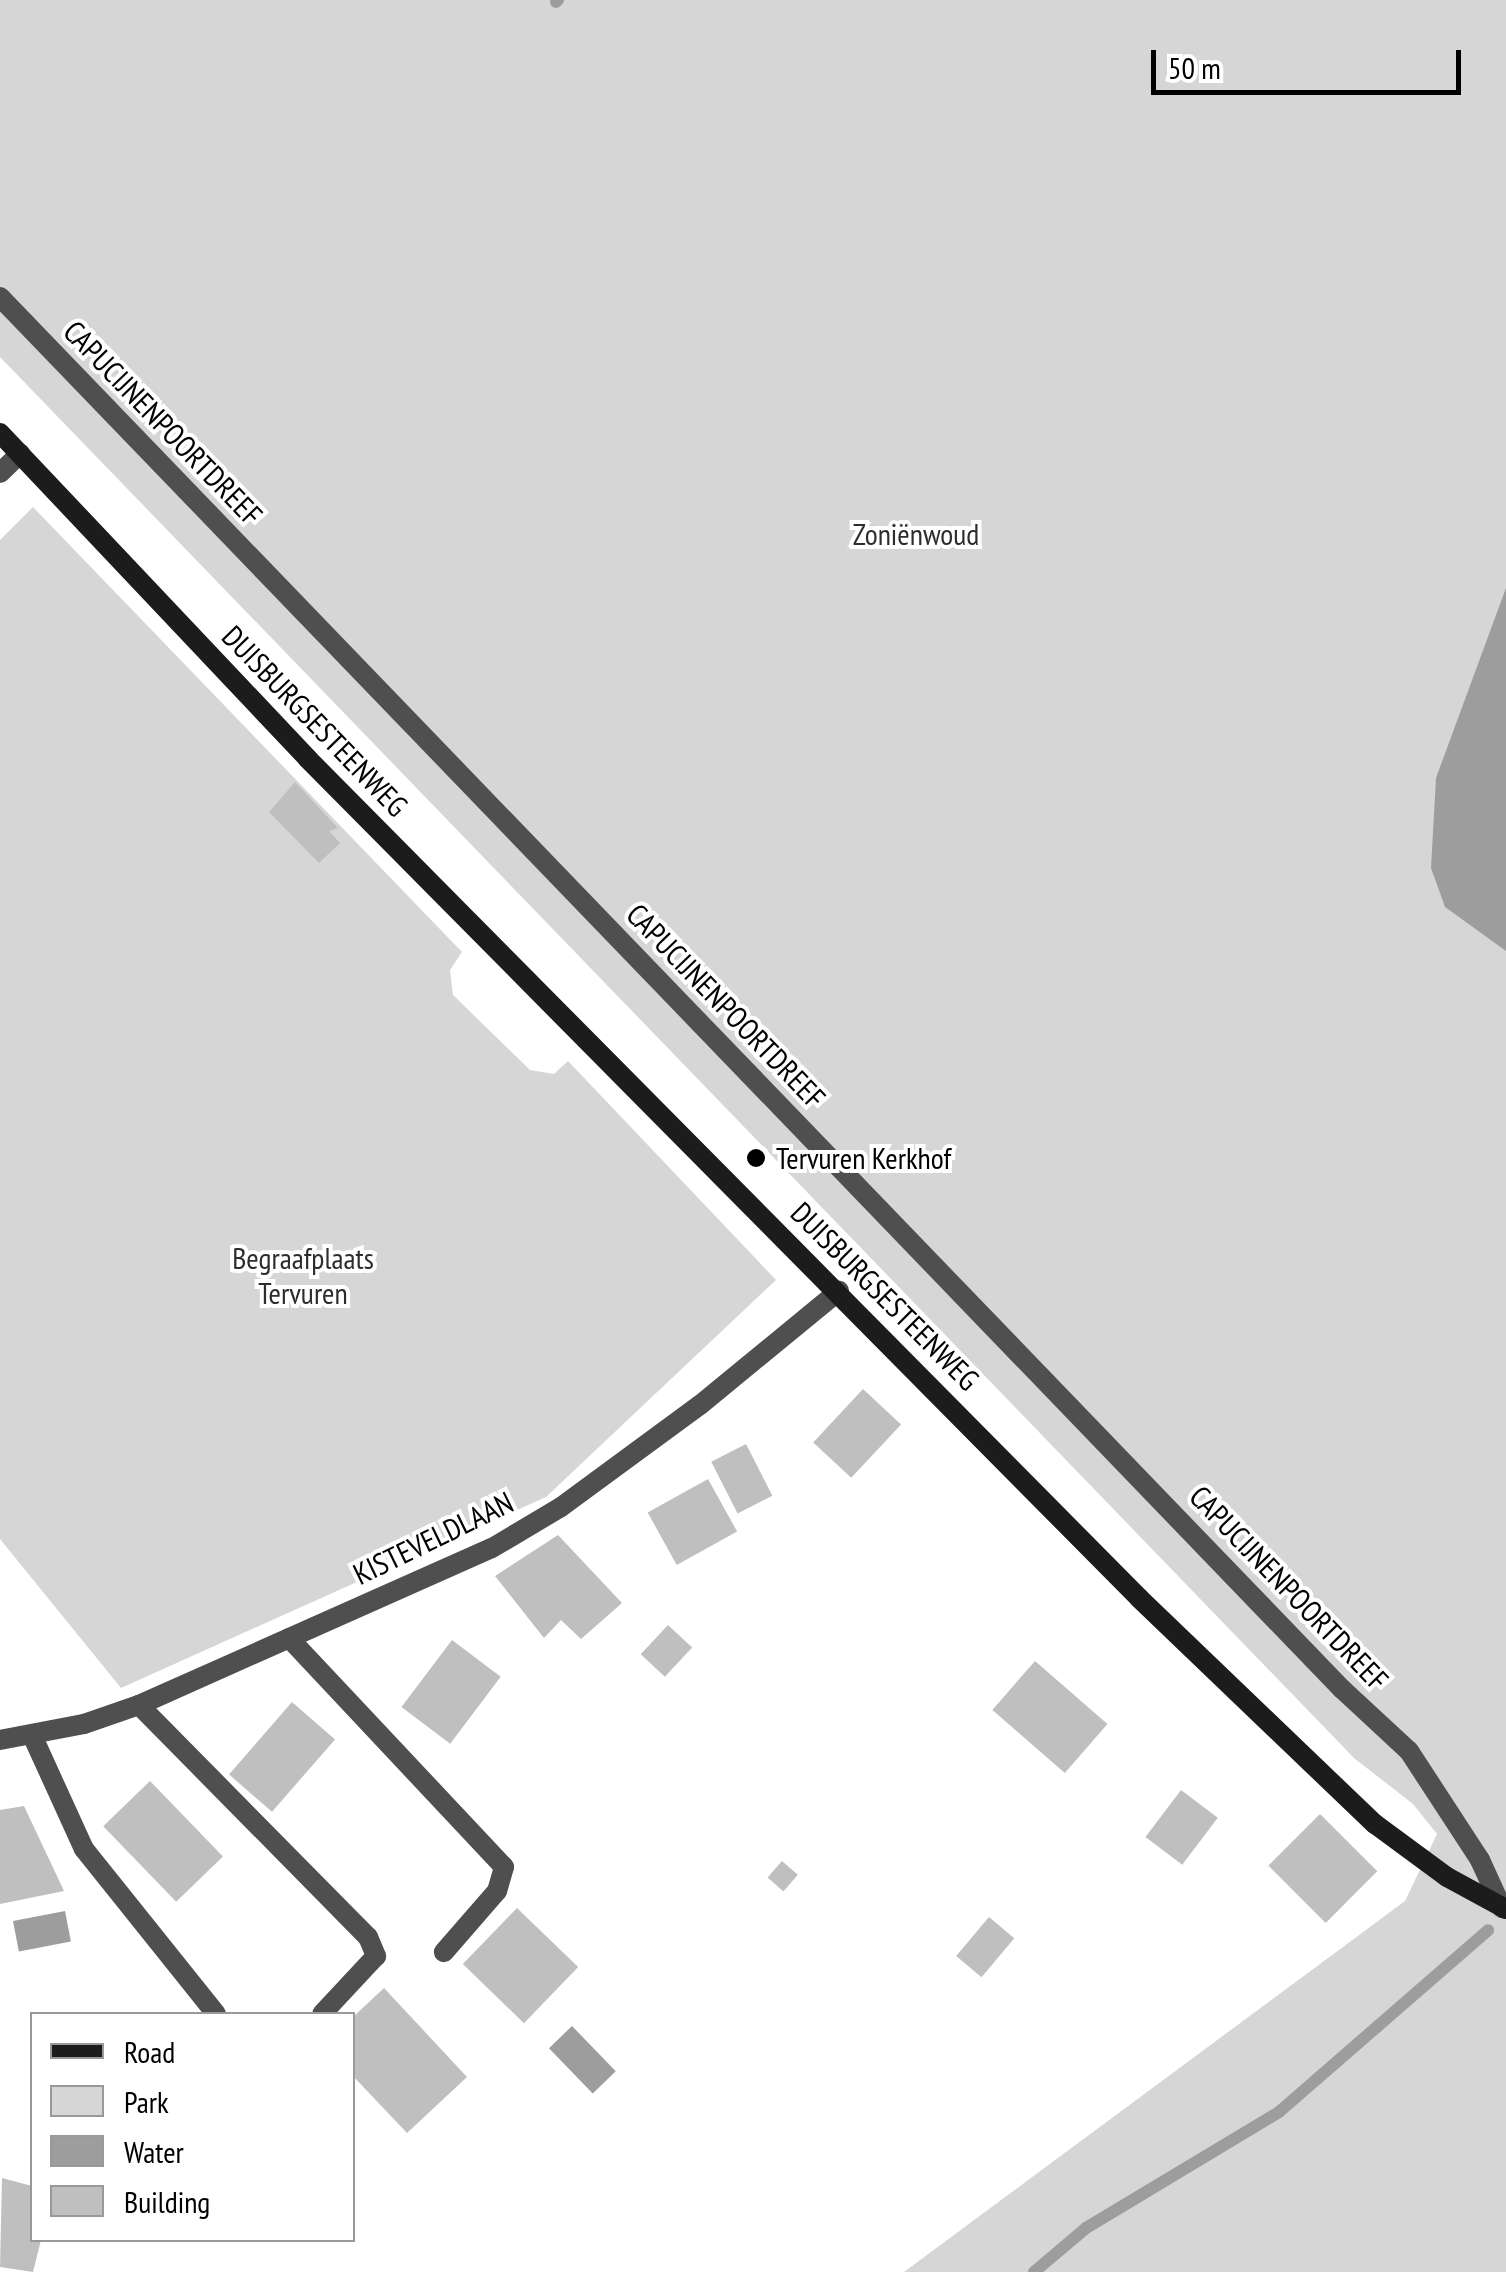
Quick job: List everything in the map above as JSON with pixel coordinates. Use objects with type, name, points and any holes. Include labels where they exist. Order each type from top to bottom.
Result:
[{"type":"street","name":"CAPUCIJNENPOORTDREEF","points":[[0,297],[1342,1689],[1409,1751],[1470,1844],[1504,1909]]},
{"type":"street","name":"DUISBURGSESTEENWEG","points":[[0,433],[308,760],[1139,1598],[1375,1824],[1447,1878],[1504,1909]]},
{"type":"street","points":[[0,472],[20,454]]},
{"type":"street","name":"KISTEVELDLAAN","points":[[0,1740],[139,1705],[492,1548],[562,1507],[838,1291]]},
{"type":"street","points":[[289,1638],[504,1867],[497,1891],[444,1952]]},
{"type":"street","points":[[139,1705],[368,1937],[376,1956],[324,2012]]},
{"type":"street","points":[[32,1735],[84,1849],[214,2012]]},
{"type":"green space","name":"Zoniënwoud","points":[[0,0],[1506,0],[1506,2272],[904,2272],[1405,1901],[1437,1834],[1413,1804],[1354,1758],[0,357]]},
{"type":"green space","name":"Begraafplaats Tervuren","points":[[33,507],[462,952],[450,970],[453,995],[530,1070],[554,1074],[568,1061],[776,1280],[546,1497],[121,1688],[0,1539],[0,540]]},
{"type":"water","points":[[1506,588],[1506,951],[1445,907],[1431,868],[1436,778]]},
{"type":"water","points":[[65,1911],[71,1941],[19,1952],[13,1921]]},
{"type":"water","points":[[572,2026],[616,2071],[593,2094],[549,2048]]},
{"type":"building","points":[[295,782],[338,828],[329,831],[340,843],[319,863],[269,812]]},
{"type":"building","points":[[863,1389],[901,1424],[851,1478],[813,1442]]},
{"type":"building","points":[[746,1444],[772,1496],[738,1513],[711,1462]]},
{"type":"building","points":[[708,1479],[737,1531],[677,1565],[648,1512]]},
{"type":"building","points":[[558,1535],[622,1603],[581,1639],[561,1620],[544,1638],[495,1576]]},
{"type":"building","points":[[668,1625],[692,1648],[665,1677],[641,1654]]},
{"type":"building","points":[[452,1640],[501,1677],[450,1744],[401,1707]]},
{"type":"building","points":[[1035,1661],[1107,1724],[1065,1773],[992,1710]]},
{"type":"building","points":[[292,1702],[335,1739],[272,1812],[229,1774]]},
{"type":"building","points":[[150,1781],[223,1857],[176,1902],[103,1826]]},
{"type":"building","points":[[1181,1790],[1218,1818],[1182,1865],[1145,1837]]},
{"type":"building","points":[[24,1806],[64,1891],[0,1904],[0,1810]]},
{"type":"building","points":[[1320,1814],[1377,1871],[1326,1923],[1268,1866]]},
{"type":"building","points":[[782,1861],[798,1875],[783,1891],[768,1878]]},
{"type":"building","points":[[517,1908],[578,1967],[524,2023],[463,1964]]},
{"type":"building","points":[[989,1917],[1014,1938],[981,1977],[956,1956]]},
{"type":"building","points":[[384,1988],[467,2077],[407,2133],[355,2078],[355,2015]]},
{"type":"building","points":[[2,2178],[30,2185],[30,2242],[40,2242],[33,2272],[0,2267]]},
{"type":"waterway","points":[[1034,2272],[1086,2228],[1279,2112],[1488,1930]]},
{"type":"place","name":"Tervuren Kerkhof","points":[[756,1158]]}]
